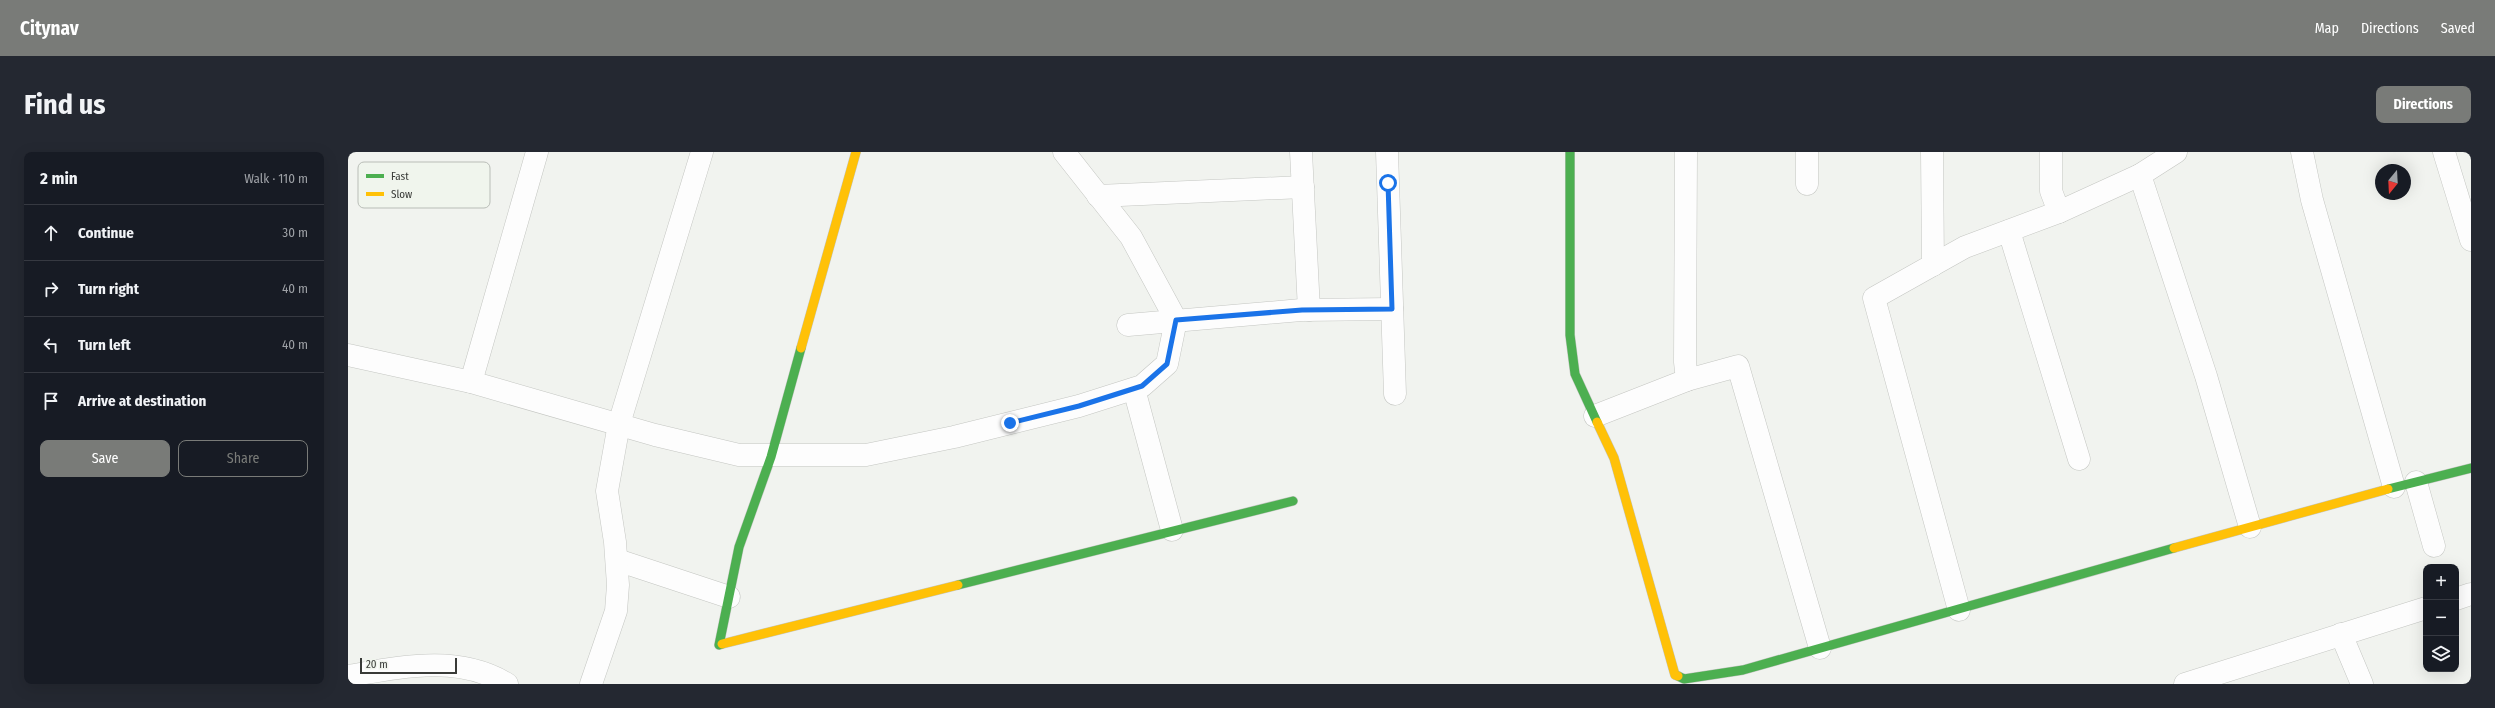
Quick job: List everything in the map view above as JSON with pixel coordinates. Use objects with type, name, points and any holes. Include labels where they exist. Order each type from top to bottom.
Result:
[{"type":"street","points":[[471,382],[537,152]]},
{"type":"street","points":[[591,684],[616,611],[618,585],[617,560],[607,491],[619,424],[702,152]]},
{"type":"street","points":[[856,152],[771,457],[739,547],[719,645],[1172,530],[1293,501]]},
{"type":"street","points":[[348,354],[471,382],[619,424],[739,455],[771,457],[826,454],[866,455],[969,433],[1079,406],[1142,386],[1167,364],[1176,320],[1130,237],[1064,152]]},
{"type":"street","points":[[1301,152],[1309,310]]},
{"type":"street","points":[[1387,152],[1395,394]]},
{"type":"street","points":[[1570,152],[1570,335],[1575,374],[1614,458],[1675,675],[1684,679],[1723,679],[1743,670],[1820,648],[2394,487],[2471,468]]},
{"type":"street","points":[[1686,152],[1685,362],[1687,380]]},
{"type":"street","points":[[1807,152],[1807,184]]},
{"type":"street","points":[[1932,152],[1933,265]]},
{"type":"street","points":[[2051,152],[2051,192],[2059,212]]},
{"type":"street","points":[[1959,610],[1874,298],[1965,247],[2059,212],[2140,175],[2176,152]]},
{"type":"street","points":[[2302,152],[2312,200],[2394,487]]},
{"type":"street","points":[[2444,152],[2471,240]]},
{"type":"street","points":[[2140,175],[2206,376],[2250,527]]},
{"type":"street","points":[[1098,196],[1303,187]]},
{"type":"street","points":[[2009,231],[2079,459]]},
{"type":"street","points":[[1128,325],[1309,310],[1392,309]]},
{"type":"street","points":[[1595,416],[1687,380],[1738,366],[1820,648]]},
{"type":"street","points":[[1134,389],[1172,530]]},
{"type":"street","points":[[2416,482],[2434,546]]},
{"type":"street","points":[[617,560],[729,598]]},
{"type":"street","points":[[2459,598],[2471,594]]},
{"type":"street","points":[[2185,684],[2423,609]]},
{"type":"street","points":[[2342,634],[2362,684]]},
{"type":"street","points":[[348,676],[400,667],[447,664],[476,671],[507,684]]},
{"type":"traffic: fast","points":[[1570,152],[1570,335],[1575,374],[1597,422]]},
{"type":"traffic: fast","points":[[722,644],[719,645],[739,547],[771,457],[801,348]]},
{"type":"traffic: fast","points":[[2388,489],[2471,468]]},
{"type":"traffic: fast","points":[[958,585],[1293,501]]},
{"type":"traffic: fast","points":[[1678,676],[1684,679],[1743,670],[2174,548]]},
{"type":"traffic: slow","points":[[801,348],[856,152]]},
{"type":"traffic: slow","points":[[1597,422],[1614,458],[1675,675],[1678,676]]},
{"type":"traffic: slow","points":[[2174,548],[2388,489]]},
{"type":"traffic: slow","points":[[722,644],[958,585]]},
{"type":"route","points":[[1010,423],[1079,406],[1142,386],[1167,364],[1176,320],[1211,316],[1302,310],[1392,309],[1388,183]]}]
